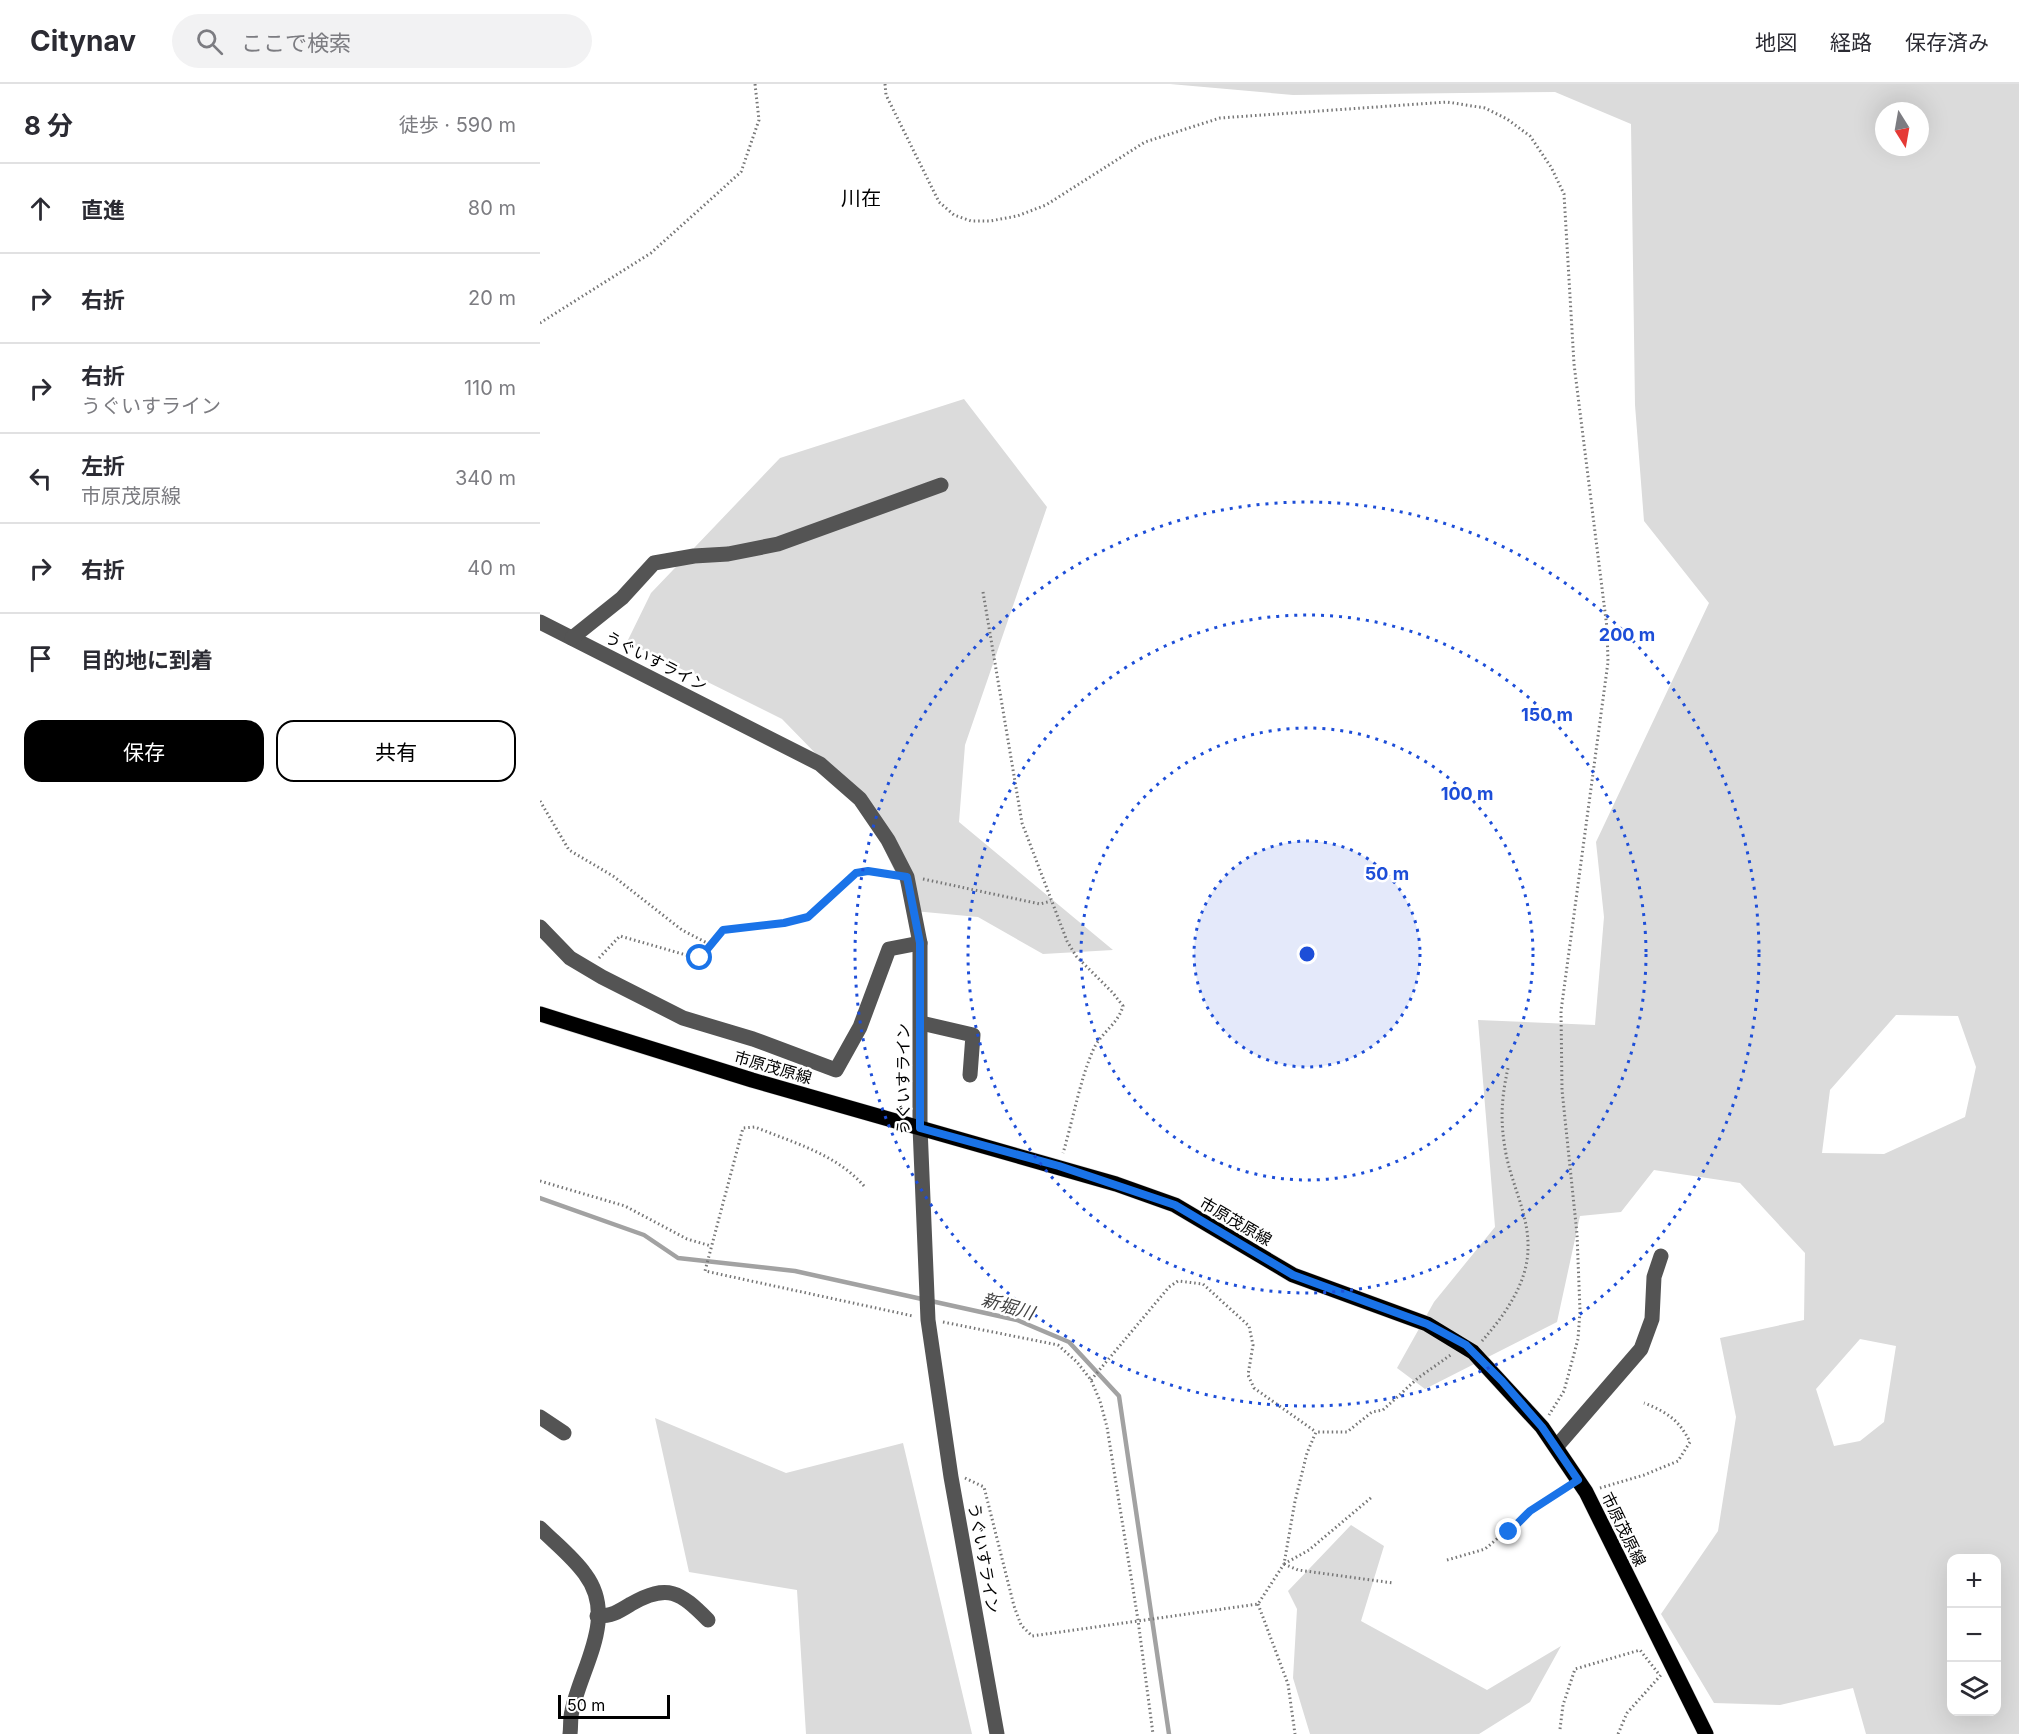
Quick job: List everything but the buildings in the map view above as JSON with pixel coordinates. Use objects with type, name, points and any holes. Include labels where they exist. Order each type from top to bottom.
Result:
[{"type":"main road","name":"市原茂原線","points":[[540,1014],[741,1076],[1059,1166],[1175,1205],[1293,1275],[1427,1324],[1470,1348],[1542,1427],[1582,1486],[1706,1734]]},
{"type":"street","points":[[572,638],[622,598],[654,563],[728,554],[778,544],[940,485]]},
{"type":"street","name":"うぐいすライン","points":[[540,622],[820,764],[860,799],[888,840],[907,877],[920,943],[920,1128],[928,1320],[951,1477],[997,1734]]},
{"type":"street","points":[[540,927],[570,958],[584,967],[683,1018],[753,1039],[836,1070],[860,1027],[889,949],[920,943]]},
{"type":"street","points":[[921,1023],[973,1035],[970,1075]]},
{"type":"street","points":[[1557,1446],[1641,1349],[1652,1319],[1654,1277],[1661,1256]]},
{"type":"street","points":[[540,1417],[564,1433]]},
{"type":"street","points":[[540,1528],[585,1574],[594,1589],[597,1616],[596,1642],[571,1712],[570,1734]]},
{"type":"street","points":[[597,1616],[612,1616],[639,1600],[660,1591],[670,1591],[683,1596],[708,1620]]},
{"type":"path","points":[[540,323],[651,253],[741,172],[759,120],[754,84]]},
{"type":"path","points":[[885,84],[886,95],[939,202],[954,215],[971,221],[990,221],[1017,216],[1046,205],[1145,142],[1220,118],[1447,102],[1476,106],[1508,119],[1530,136],[1551,166],[1564,194],[1574,364],[1607,628],[1608,662],[1561,1011],[1562,1090],[1577,1234],[1580,1311],[1578,1339],[1564,1391],[1542,1427]]},
{"type":"path","points":[[983,592],[1022,823],[1067,940],[1076,956],[1123,1006],[1119,1019],[1107,1029],[1094,1048],[1059,1166]]},
{"type":"path","points":[[540,801],[569,850],[613,876],[682,930],[711,945]]},
{"type":"path","points":[[584,967],[606,954],[620,936],[700,958],[723,930],[784,923],[808,917],[856,873],[868,871],[1040,904],[1052,901]]},
{"type":"path","points":[[1090,1380],[1169,1287],[1178,1281],[1203,1284],[1249,1326],[1253,1345],[1248,1375],[1254,1388],[1316,1432],[1347,1432],[1372,1412],[1383,1410],[1418,1378],[1470,1348],[1501,1319],[1523,1278],[1528,1248],[1518,1193],[1506,1156],[1500,1104],[1508,1068]]},
{"type":"path","points":[[540,1181],[625,1206],[687,1239],[711,1246]]},
{"type":"path","points":[[1447,1560],[1485,1549],[1509,1532],[1530,1511],[1582,1486],[1644,1475],[1678,1461],[1690,1442],[1683,1428],[1668,1412],[1644,1403]]},
{"type":"path","points":[[951,1477],[967,1478],[984,1487],[1014,1606],[1021,1625],[1032,1636],[1258,1604],[1284,1564],[1294,1501],[1307,1453],[1316,1432]]},
{"type":"path","points":[[1284,1564],[1308,1550],[1372,1497]]},
{"type":"path","points":[[1284,1564],[1298,1570],[1393,1583]]},
{"type":"path","points":[[1258,1604],[1288,1684],[1295,1734]]},
{"type":"path","points":[[1560,1729],[1563,1705],[1575,1669],[1640,1650],[1659,1675],[1627,1713],[1618,1734]]},
{"type":"shaded area","points":[[1170,84],[2019,84],[2019,1734],[1866,1734],[1853,1688],[1780,1705],[1714,1703],[1661,1614],[1718,1531],[1736,1417],[1720,1338],[1804,1320],[1805,1253],[1740,1183],[1654,1170],[1621,1212],[1580,1216],[1557,1322],[1425,1389],[1397,1368],[1434,1302],[1495,1227],[1478,1020],[1595,1025],[1604,917],[1596,842],[1709,603],[1644,521],[1635,405],[1631,124],[1555,92],[1293,95]],"holes":[[[1896,1015],[1958,1016],[1976,1067],[1965,1117],[1884,1154],[1822,1153],[1830,1090]],[[1860,1339],[1896,1346],[1884,1422],[1860,1441],[1834,1446],[1816,1389]]]},
{"type":"shaded area","points":[[964,399],[1047,507],[965,745],[959,822],[1113,950],[1043,954],[978,917],[914,911],[860,799],[782,719],[627,642],[651,593],[780,458]]},
{"type":"shaded area","points":[[655,1418],[786,1473],[903,1443],[972,1734],[806,1734],[797,1590],[689,1572]]},
{"type":"shaded area","points":[[1351,1525],[1384,1546],[1361,1621],[1487,1690],[1561,1646],[1530,1702],[1479,1734],[1310,1734],[1293,1678],[1297,1609],[1288,1591]]},
{"type":"waterway","name":"新堀川","points":[[540,1198],[644,1235],[678,1258],[795,1271],[1017,1320],[1069,1342],[1119,1396],[1169,1734]]},
{"type":"district","name":"川在","points":[[861,198]]},
{"type":"route","points":[[700,958],[723,930],[784,923],[808,917],[856,873],[868,871],[907,877],[920,943],[920,1128],[1059,1166],[1175,1205],[1293,1275],[1320,1287],[1427,1324],[1466,1345],[1502,1381],[1542,1427],[1578,1480],[1530,1511],[1509,1532]]}]
